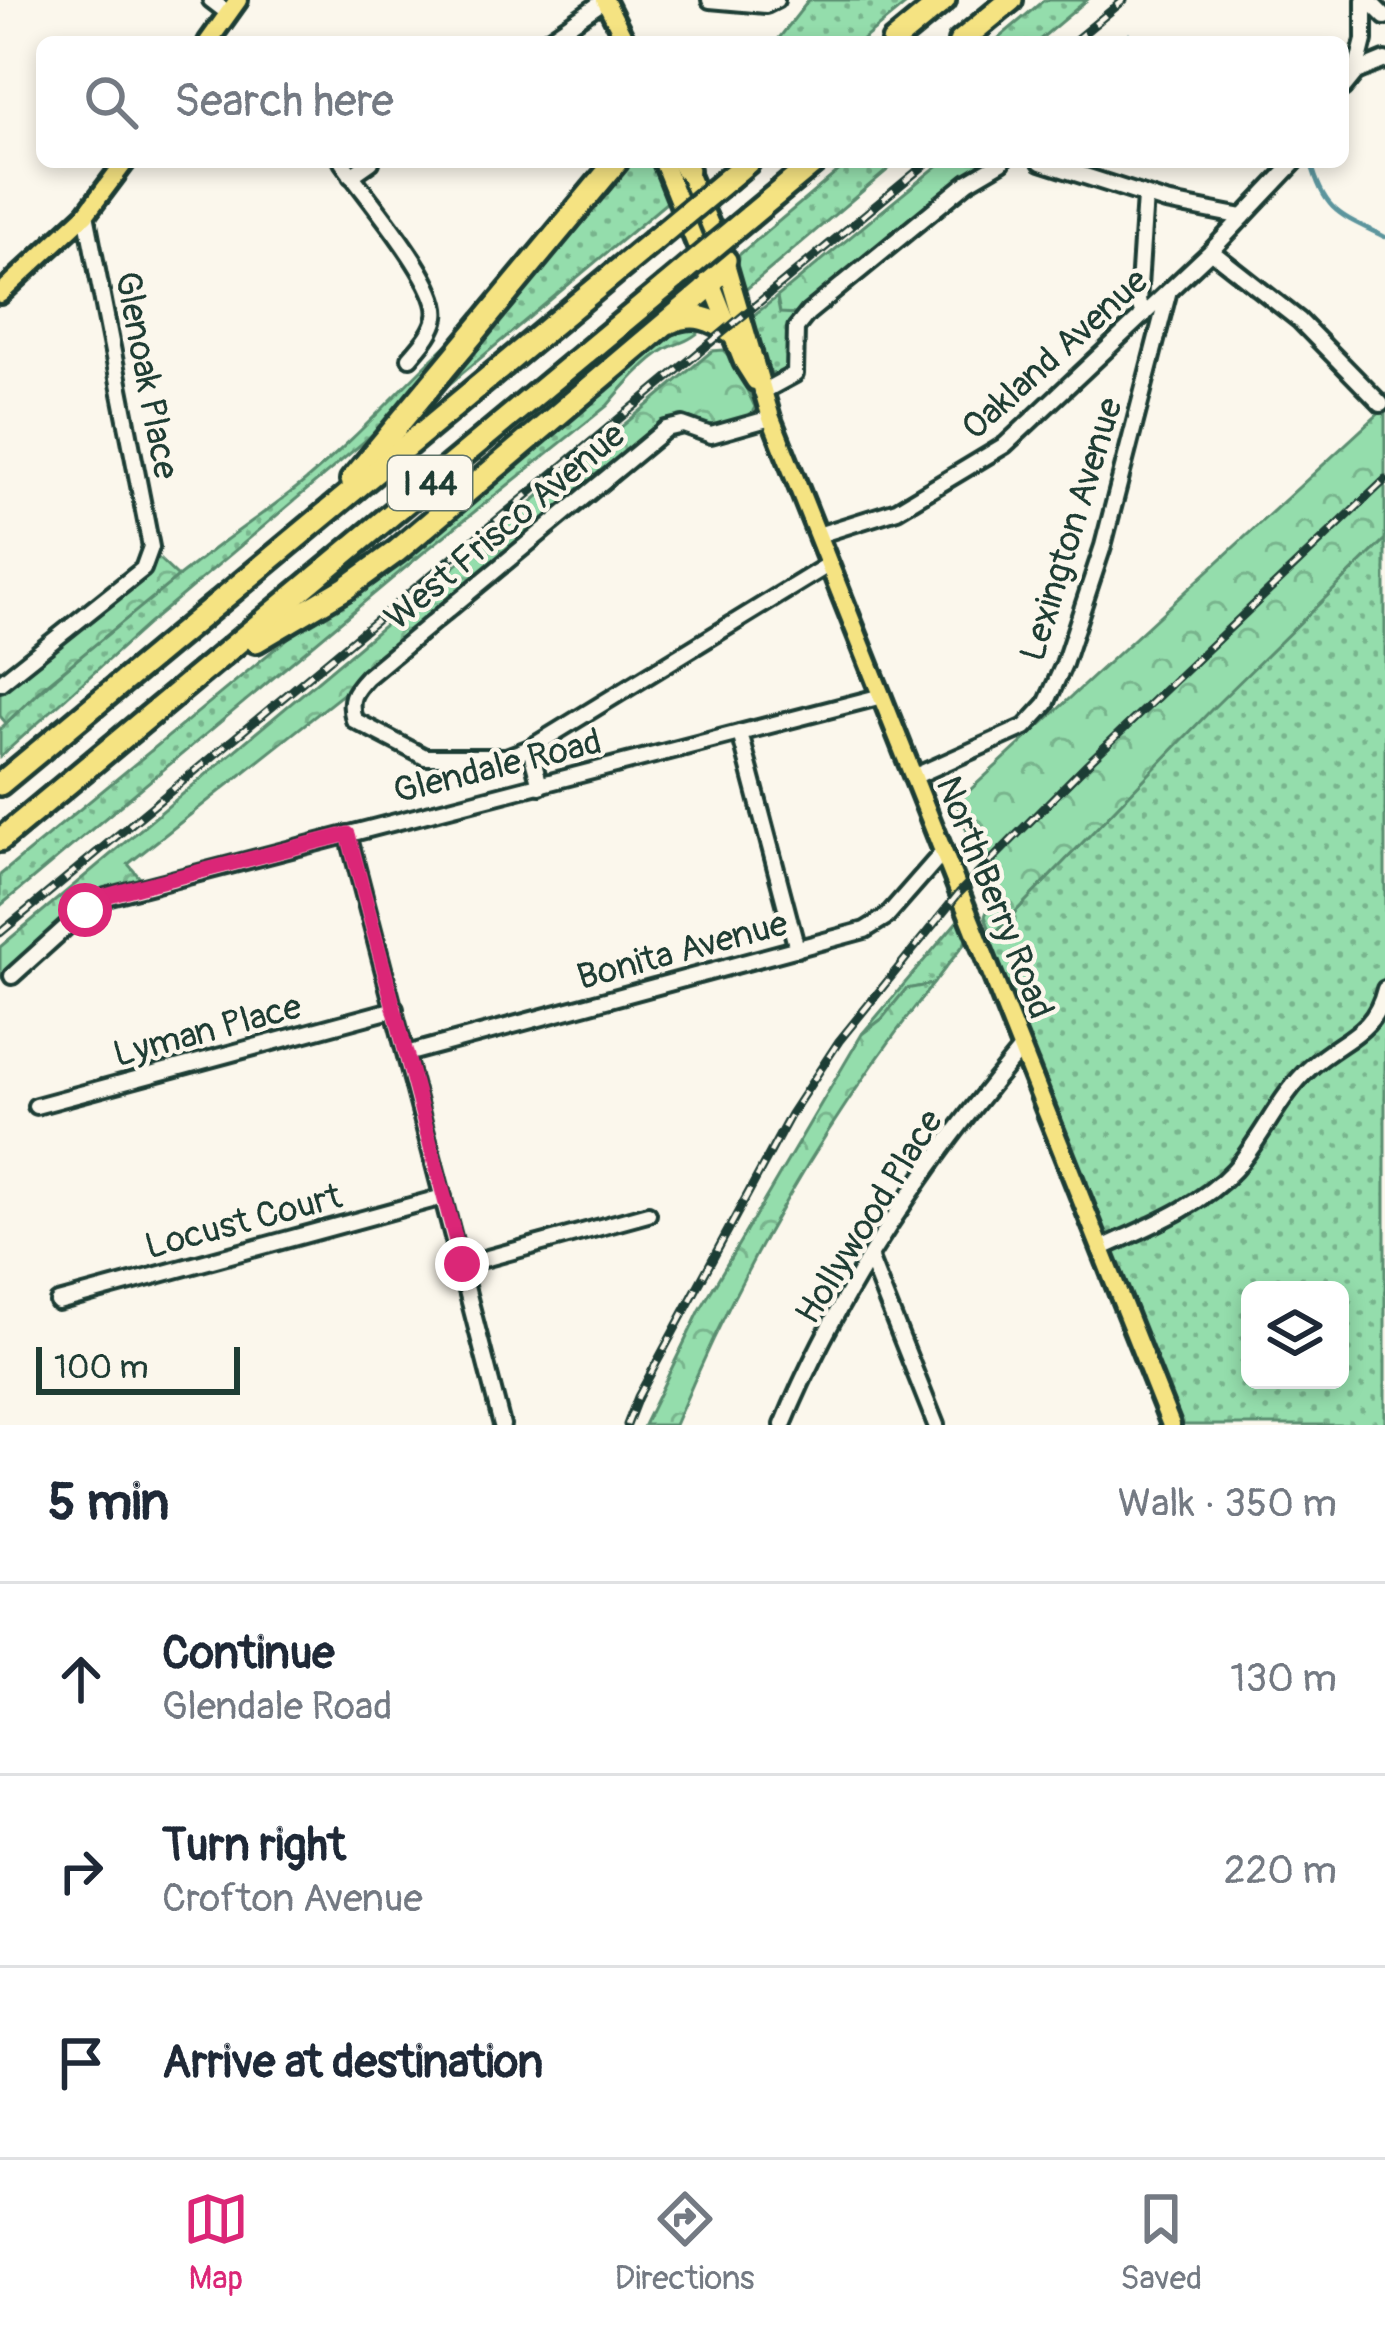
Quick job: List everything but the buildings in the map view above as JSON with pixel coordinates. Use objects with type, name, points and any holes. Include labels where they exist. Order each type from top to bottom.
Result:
[{"type":"highway","points":[[900,36],[944,0]]},
{"type":"highway","points":[[967,36],[1011,0]]},
{"type":"highway","points":[[322,518],[611,168]]},
{"type":"highway","name":"I 44","points":[[0,784],[741,168]]},
{"type":"highway","name":"I 44","points":[[0,840],[808,168]]},
{"type":"highway","points":[[194,679],[397,551],[712,284],[725,260]]},
{"type":"highway","points":[[664,325],[698,316],[712,319],[731,333]]},
{"type":"main road","points":[[605,0],[620,36]]},
{"type":"main road","points":[[212,36],[233,7]]},
{"type":"main road","points":[[0,294],[86,214],[120,168]]},
{"type":"main road","name":"North Berry Road","points":[[665,168],[731,333],[762,392],[1171,1425]]},
{"type":"main road","name":"North Berry Road","points":[[685,168],[725,260],[756,357],[762,392]]},
{"type":"street","points":[[211,0],[233,7]]},
{"type":"street","points":[[553,36],[605,0]]},
{"type":"street","points":[[710,0],[766,5],[776,0]]},
{"type":"street","points":[[1366,0],[1385,17]]},
{"type":"street","points":[[1349,81],[1364,40],[1366,0]]},
{"type":"street","points":[[1356,72],[1385,60]]},
{"type":"street","points":[[346,168],[421,271],[436,304],[436,318],[410,358]]},
{"type":"street","points":[[351,176],[362,168]]},
{"type":"street","points":[[762,392],[795,374],[796,328],[808,313],[968,182],[992,168]]},
{"type":"street","points":[[1059,168],[1145,196],[1243,217]]},
{"type":"street","name":"Oakland Avenue","points":[[818,535],[897,510],[1005,445],[1211,251],[1289,168]]},
{"type":"street","points":[[1144,314],[1138,302],[1145,196]]},
{"type":"street","name":"Glenoak Place","points":[[0,683],[142,569],[151,547],[86,214]]},
{"type":"street","points":[[1211,251],[1299,320],[1381,404]]},
{"type":"street","name":"Lexington Avenue","points":[[913,777],[1025,728],[1046,704],[1103,546],[1170,290]]},
{"type":"street","name":"West Frisco Avenue","points":[[530,748],[506,757],[424,757],[354,720],[353,692],[666,429],[683,425],[711,434],[771,418]]},
{"type":"street","points":[[540,786],[530,748],[828,565]]},
{"type":"street","name":"Glendale Road","points":[[12,976],[106,896],[882,697]]},
{"type":"street","points":[[740,733],[797,949]]},
{"type":"street","points":[[348,834],[502,1425]]},
{"type":"street","name":"Bonita Avenue","points":[[406,1054],[851,935],[877,923],[943,852]]},
{"type":"street","points":[[1100,1249],[1195,1201],[1233,1172],[1310,1067],[1374,1019],[1385,989]]},
{"type":"street","name":"Lyman Place","points":[[36,1106],[394,1010]]},
{"type":"street","name":"Hollywood Place","points":[[783,1425],[870,1259],[968,1111],[1020,1050]]},
{"type":"street","name":"Locust Court","points":[[58,1301],[443,1197]]},
{"type":"street","points":[[462,1264],[648,1214]]},
{"type":"street","points":[[870,1259],[936,1425]]},
{"type":"green space","points":[[809,0],[911,0],[867,36],[781,36]]},
{"type":"green space","points":[[1044,0],[1087,0],[1044,36],[1001,36]]},
{"type":"green space","points":[[619,168],[660,168],[672,198],[440,392],[436,388]]},
{"type":"green space","points":[[842,168],[890,168],[743,292],[733,260]]},
{"type":"green space","points":[[935,168],[977,168],[797,314],[780,313],[777,297]]},
{"type":"green space","points":[[777,297],[781,312],[797,314],[790,327],[789,371],[779,376],[765,369],[750,318]]},
{"type":"green space","points":[[470,323],[366,440],[148,624],[0,757],[0,729],[25,705],[129,616],[305,481]]},
{"type":"green space","points":[[687,324],[705,327],[655,356],[607,406],[424,552],[0,906],[0,875],[288,638],[362,589],[668,334]]},
{"type":"green space","points":[[723,350],[733,360],[755,407],[751,415],[723,425],[673,421],[661,425],[343,694],[128,864],[140,878],[83,908],[0,978],[0,947],[712,351]]},
{"type":"green space","points":[[1385,408],[1385,539],[992,936],[985,916],[993,898],[956,803]]},
{"type":"green space","points":[[1385,539],[1385,1425],[1182,1425],[989,939],[1218,702]]},
{"type":"green space","points":[[157,557],[178,577],[6,723],[0,716],[0,692],[139,583]]},
{"type":"green space","points":[[959,919],[968,939],[933,984],[906,989],[882,1019],[862,1034]]},
{"type":"green space","points":[[933,984],[857,1087],[789,1196],[728,1309],[675,1425],[644,1425],[700,1310],[862,1034],[882,1019],[906,989]]},
{"type":"waterway","points":[[1313,168],[1322,192],[1336,210],[1385,237]]},
{"type":"railway","points":[[1080,36],[1124,0]]},
{"type":"railway","points":[[0,933],[921,168]]},
{"type":"railway","points":[[627,1425],[791,1114],[839,1041],[959,893],[1385,480]]},
{"type":"route","points":[[85,910],[106,896],[348,834],[462,1264]]}]
